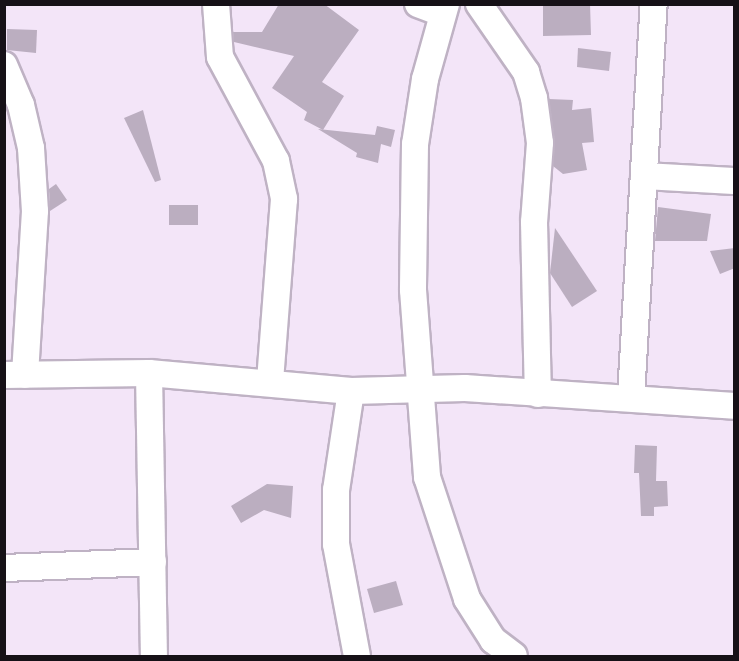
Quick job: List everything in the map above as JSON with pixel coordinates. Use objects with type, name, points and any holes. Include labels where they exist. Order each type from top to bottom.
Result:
[{"type":"street","points":[[216,4],[220,57],[276,160],[284,199],[270,380]]},
{"type":"street","points":[[479,4],[526,72],[534,98],[540,143],[534,222],[538,394]]},
{"type":"street","points":[[631,397],[654,4]]},
{"type":"street","points":[[435,7],[415,144],[413,290],[427,477],[443,538],[467,600],[493,640],[514,657]]},
{"type":"street","points":[[4,65],[21,105],[31,148],[35,211],[15,375],[149,373],[270,380],[351,392],[421,390],[631,397],[735,406]]},
{"type":"street","points":[[644,176],[735,181]]},
{"type":"street","points":[[149,373],[154,657]]},
{"type":"street","points":[[351,392],[336,490],[336,544],[357,657]]},
{"type":"street","points":[[4,568],[153,562]]},
{"type":"building","points":[[279,4],[324,4],[359,30],[322,82],[344,96],[323,130],[304,120],[307,112],[272,88],[294,56],[234,42],[233,32],[262,32]]},
{"type":"building","points":[[543,4],[590,4],[591,35],[543,36]]},
{"type":"building","points":[[7,29],[37,30],[36,53],[7,50]]},
{"type":"building","points":[[578,48],[611,52],[609,71],[577,67]]},
{"type":"building","points":[[549,99],[573,100],[572,110],[591,108],[594,142],[582,143],[587,170],[563,174],[553,166]]},
{"type":"building","points":[[143,110],[161,180],[155,182],[124,118]]},
{"type":"building","points":[[377,126],[395,130],[391,147],[381,144],[378,163],[356,157],[357,153],[318,129],[375,135]]},
{"type":"building","points":[[56,184],[67,200],[50,211],[49,189]]},
{"type":"building","points":[[169,205],[198,205],[198,225],[169,225]]},
{"type":"building","points":[[658,207],[711,214],[707,241],[655,241]]},
{"type":"building","points":[[555,228],[597,291],[572,307],[550,273]]},
{"type":"building","points":[[735,248],[735,268],[720,274],[710,251]]},
{"type":"building","points":[[635,445],[657,446],[656,481],[667,481],[668,506],[654,507],[654,516],[641,516],[639,473],[634,473]]},
{"type":"building","points":[[267,484],[293,486],[291,518],[264,510],[241,523],[231,506]]},
{"type":"building","points":[[396,581],[403,605],[374,613],[367,589]]}]
